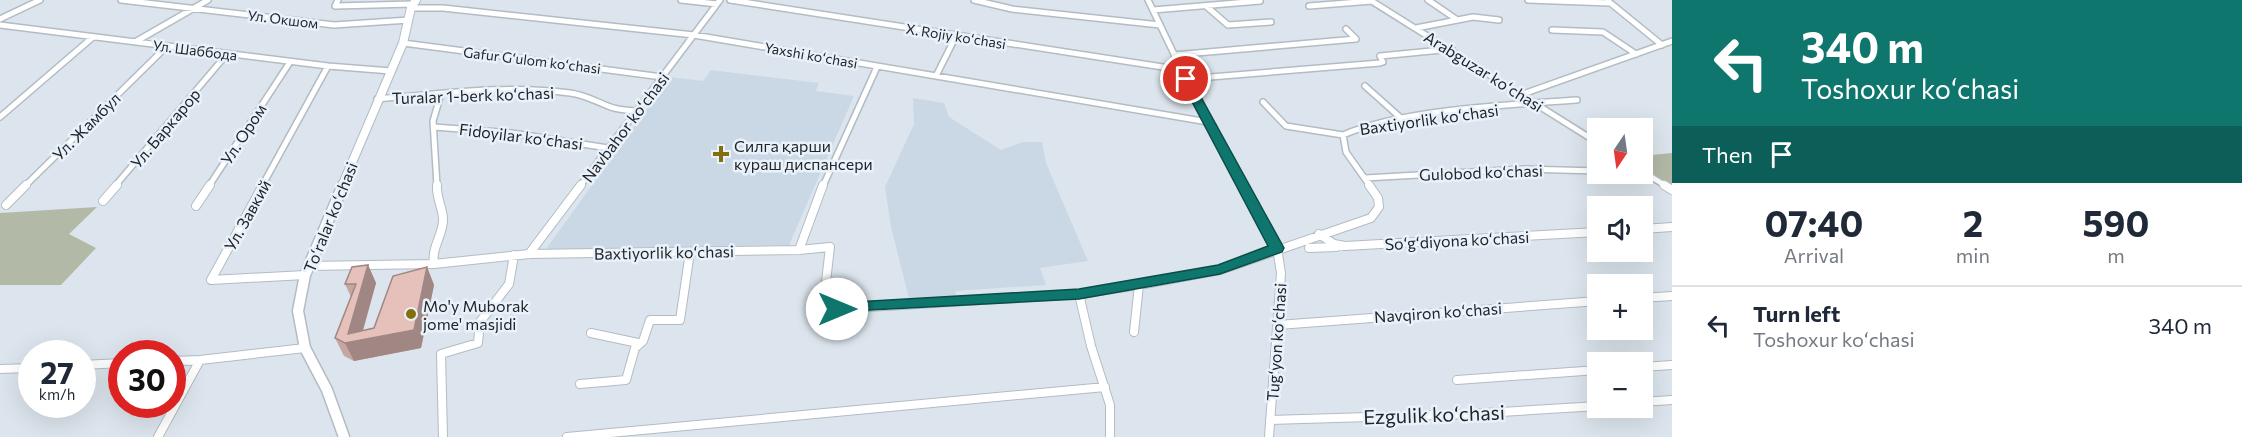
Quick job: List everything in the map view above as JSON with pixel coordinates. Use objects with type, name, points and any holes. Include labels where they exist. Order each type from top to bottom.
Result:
[{"type":"main road","name":"Toʻralar koʻchasi","points":[[344,437],[327,390],[305,348],[298,311],[307,270],[377,99],[403,43],[413,4]]},
{"type":"street","points":[[1,17],[40,0]]},
{"type":"street","name":"Ул. Окшом","points":[[121,0],[334,25],[408,20]]},
{"type":"street","points":[[135,42],[208,0]]},
{"type":"street","name":"Yaxshi koʻchasi","points":[[339,0],[335,6],[413,4],[694,36],[1208,122]]},
{"type":"street","points":[[681,0],[719,2]]},
{"type":"street","name":"X. Rojiy koʻchasi","points":[[730,0],[1182,70]]},
{"type":"street","points":[[974,0],[1012,9],[1160,25]]},
{"type":"street","points":[[1148,0],[1208,122],[1277,248]]},
{"type":"street","points":[[1428,0],[1456,19]]},
{"type":"street","points":[[1528,0],[1609,2],[1662,45]]},
{"type":"street","points":[[1153,10],[1260,1]]},
{"type":"street","points":[[1309,6],[1371,1]]},
{"type":"street","name":"Arabguzar koʻchasi","points":[[1371,1],[1587,136]]},
{"type":"street","name":"Navbahor koʻchasi","points":[[529,254],[719,2]]},
{"type":"street","points":[[1206,6],[1228,25],[1272,22]]},
{"type":"street","points":[[1416,28],[1473,17],[1499,20]]},
{"type":"street","name":"Ул. Шаббода","points":[[0,25],[290,62],[391,71]]},
{"type":"street","points":[[1174,55],[1356,39],[1346,29]]},
{"type":"street","points":[[1552,30],[1603,32],[1636,54]]},
{"type":"street","points":[[936,76],[956,36]]},
{"type":"street","points":[[0,117],[93,37]]},
{"type":"street","points":[[1523,94],[1672,41]]},
{"type":"street","name":"Gafur Gʻulom koʻchasi","points":[[403,43],[662,77]]},
{"type":"street","name":"Ул. Жамбул","points":[[6,205],[166,47]]},
{"type":"street","points":[[1186,79],[1380,63],[1383,62],[1380,56],[1452,50]]},
{"type":"street","name":"Ул. Баркарор","points":[[103,201],[226,54]]},
{"type":"street","name":"Ул. Ором","points":[[196,206],[290,62]]},
{"type":"street","name":"Ул. Завкий","points":[[307,270],[211,280],[328,66]]},
{"type":"street","points":[[799,250],[819,194],[877,67]]},
{"type":"street","points":[[1365,86],[1402,119]]},
{"type":"street","name":"Turalar 1-berk koʻchasi","points":[[377,99],[441,94],[559,91],[592,96],[606,101],[609,107],[635,111]]},
{"type":"street","name":"Fidoyilar koʻchasi","points":[[434,264],[432,253],[443,219],[436,193],[438,177],[434,127],[435,110],[441,94]]},
{"type":"street","name":"Baxtiyorlik koʻchasi","points":[[529,254],[799,250],[830,246],[824,299],[828,306],[837,309],[1079,294],[1220,270],[1277,248],[1365,221],[1375,215],[1379,207],[1378,198],[1346,152],[1343,135],[1360,127],[1402,119],[1577,100]]},
{"type":"street","points":[[1263,102],[1286,126],[1343,135]]},
{"type":"street","name":"Fidoyilar koʻchasi","points":[[434,127],[512,133],[608,148]]},
{"type":"street","name":"Gulobod koʻchasi","points":[[1365,178],[1524,169],[1587,171]]},
{"type":"street","points":[[1653,178],[1672,190]]},
{"type":"street","points":[[1653,228],[1672,227]]},
{"type":"street","name":"Soʻgʻdiyona koʻchasi","points":[[1319,234],[1334,244],[1345,246],[1587,233]]},
{"type":"street","points":[[1309,248],[1345,246]]},
{"type":"street","name":"Tugʻyon koʻchasi","points":[[1269,437],[1281,273],[1277,248]]},
{"type":"street","points":[[591,333],[638,343],[643,341],[650,320],[680,320],[690,252]]},
{"type":"street","points":[[307,270],[434,264],[529,254]]},
{"type":"street","points":[[443,437],[441,354],[478,343],[480,322],[509,284],[514,255]]},
{"type":"street","points":[[1134,332],[1139,285]]},
{"type":"street","points":[[1079,294],[1091,346],[1110,405],[1110,437]]},
{"type":"street","points":[[1653,297],[1672,296]]},
{"type":"street","name":"Navqiron koʻchasi","points":[[1278,325],[1587,302]]},
{"type":"street","points":[[580,384],[626,380],[638,343]]},
{"type":"street","points":[[186,360],[305,348]]},
{"type":"street","points":[[158,437],[200,360]]},
{"type":"street","points":[[1653,366],[1672,365]]},
{"type":"street","points":[[0,369],[18,368]]},
{"type":"street","points":[[1457,380],[1587,371]]},
{"type":"street","points":[[567,437],[1105,387]]},
{"type":"street","points":[[1653,401],[1672,400]]},
{"type":"street","name":"Ezgulik koʻchasi","points":[[1270,420],[1468,414],[1587,406]]},
{"type":"shaded area","name":"Силга қарши кураш диспансери","points":[[711,70],[819,83],[816,91],[854,96],[789,245],[546,249],[670,77],[703,81]]},
{"type":"shaded area","points":[[913,98],[944,103],[949,117],[1001,150],[1023,142],[1042,142],[1046,163],[1088,261],[1040,268],[1046,285],[955,291],[957,299],[910,302],[891,227],[885,187],[914,124]]},
{"type":"green space","points":[[1672,153],[1672,186],[1653,174],[1653,155]]},
{"type":"green space","points":[[97,207],[69,234],[96,248],[61,285],[0,285],[0,213]]},
{"type":"building","points":[[368,265],[348,334],[374,328],[393,276],[427,267],[414,330],[345,343],[335,338],[356,284],[345,284],[352,267]]},
{"type":"place","name":"Силга қарши кураш диспансери","points":[[721,154]]},
{"type":"place","name":"Mo'y Muborak jome' masjidi","points":[[411,314]]},
{"type":"route","points":[[837,309],[1079,294],[1220,270],[1277,248],[1186,79]]}]
